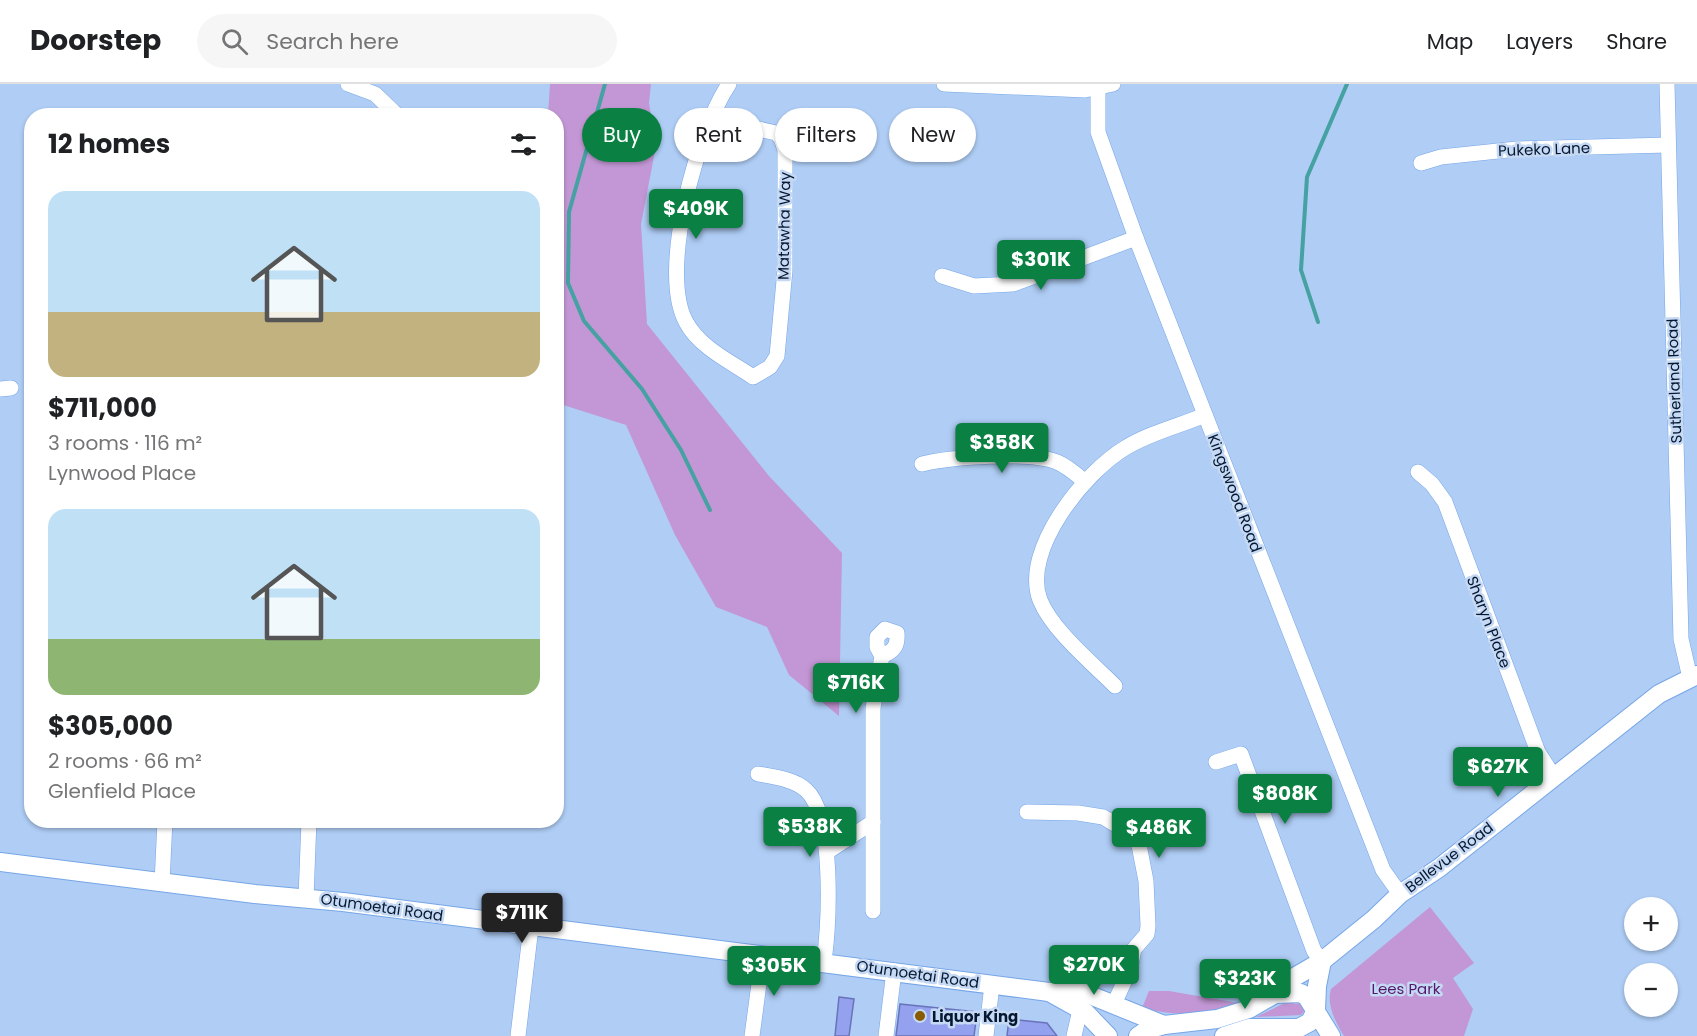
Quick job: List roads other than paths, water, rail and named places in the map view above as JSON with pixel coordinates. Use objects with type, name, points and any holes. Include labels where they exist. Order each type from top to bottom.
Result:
[{"type":"main road","name":"Bellevue Road","points":[[1275,994],[1286,982],[1322,961],[1374,919],[1400,894],[1439,868],[1659,694],[1694,676]]},
{"type":"main road","name":"Otumoetai Road","points":[[0,862],[162,883],[306,897],[531,927],[894,970],[1049,992],[1067,990],[1085,993],[1164,1026]]},
{"type":"main road","points":[[1224,1036],[1249,1028],[1280,1032],[1304,1026],[1313,1019],[1316,1010],[1317,986],[1322,961]]},
{"type":"main road","name":"Otumoetai Road","points":[[1049,992],[1098,1022],[1108,1036]]},
{"type":"main road","points":[[1138,1036],[1147,1030],[1164,1026],[1217,1019],[1249,1009],[1275,994],[1300,993],[1307,997],[1331,1036]]},
{"type":"street","points":[[348,84],[375,94],[390,108]]},
{"type":"street","points":[[716,108],[729,84]]},
{"type":"street","points":[[944,84],[1097,86],[1113,84]]},
{"type":"street","name":"Sutherland Road","points":[[1667,84],[1681,639],[1694,676]]},
{"type":"street","name":"Kingswood Road","points":[[1097,86],[1098,132],[1136,238],[1383,870],[1400,894]]},
{"type":"street","name":"Matawha Way","points":[[710,118],[776,133],[781,138],[785,150],[785,270],[777,356],[770,367],[753,377],[692,333],[684,320],[680,303],[676,271],[681,230],[702,137],[710,118]]},
{"type":"street","name":"Pukeko Lane","points":[[1420,163],[1441,157],[1517,149],[1668,145]]},
{"type":"street","points":[[942,276],[974,286],[1013,284],[1136,238]]},
{"type":"street","points":[[1115,686],[1058,628],[1041,602],[1037,591],[1039,561],[1066,507],[1084,481],[1128,446],[1205,415]]},
{"type":"street","points":[[922,464],[960,458],[1043,458],[1063,465],[1084,481]]},
{"type":"street","name":"Sharyn Place","points":[[1418,472],[1432,484],[1445,502],[1538,752],[1554,777]]},
{"type":"street","points":[[873,911],[873,693],[882,656]]},
{"type":"street","points":[[1216,762],[1241,754],[1314,951],[1322,961]]},
{"type":"street","points":[[758,774],[791,782],[807,790],[823,819],[827,852],[824,962]]},
{"type":"street","points":[[1027,812],[1103,817],[1130,833],[1139,845],[1146,881],[1149,926],[1147,934],[1134,949],[1130,969],[1114,1004]]},
{"type":"street","points":[[827,852],[873,822]]},
{"type":"street","points":[[162,883],[165,828]]},
{"type":"street","points":[[306,897],[309,828]]},
{"type":"street","points":[[518,1036],[531,927]]},
{"type":"street","points":[[752,1036],[763,954]]},
{"type":"street","points":[[885,1036],[894,970]]},
{"type":"street","points":[[986,1036],[992,985]]},
{"type":"street","points":[[1074,1036],[1080,1010]]},
{"type":"waterway","points":[[605,84],[569,212],[568,283],[584,321],[642,389],[681,450],[710,510]]},
{"type":"waterway","points":[[1318,322],[1301,270],[1307,177],[1347,84]]},
{"type":"place","name":"Liquor King","points":[[920,1016]]},
{"type":"park label","name":"Lees Park","points":[[1406,988]]}]
